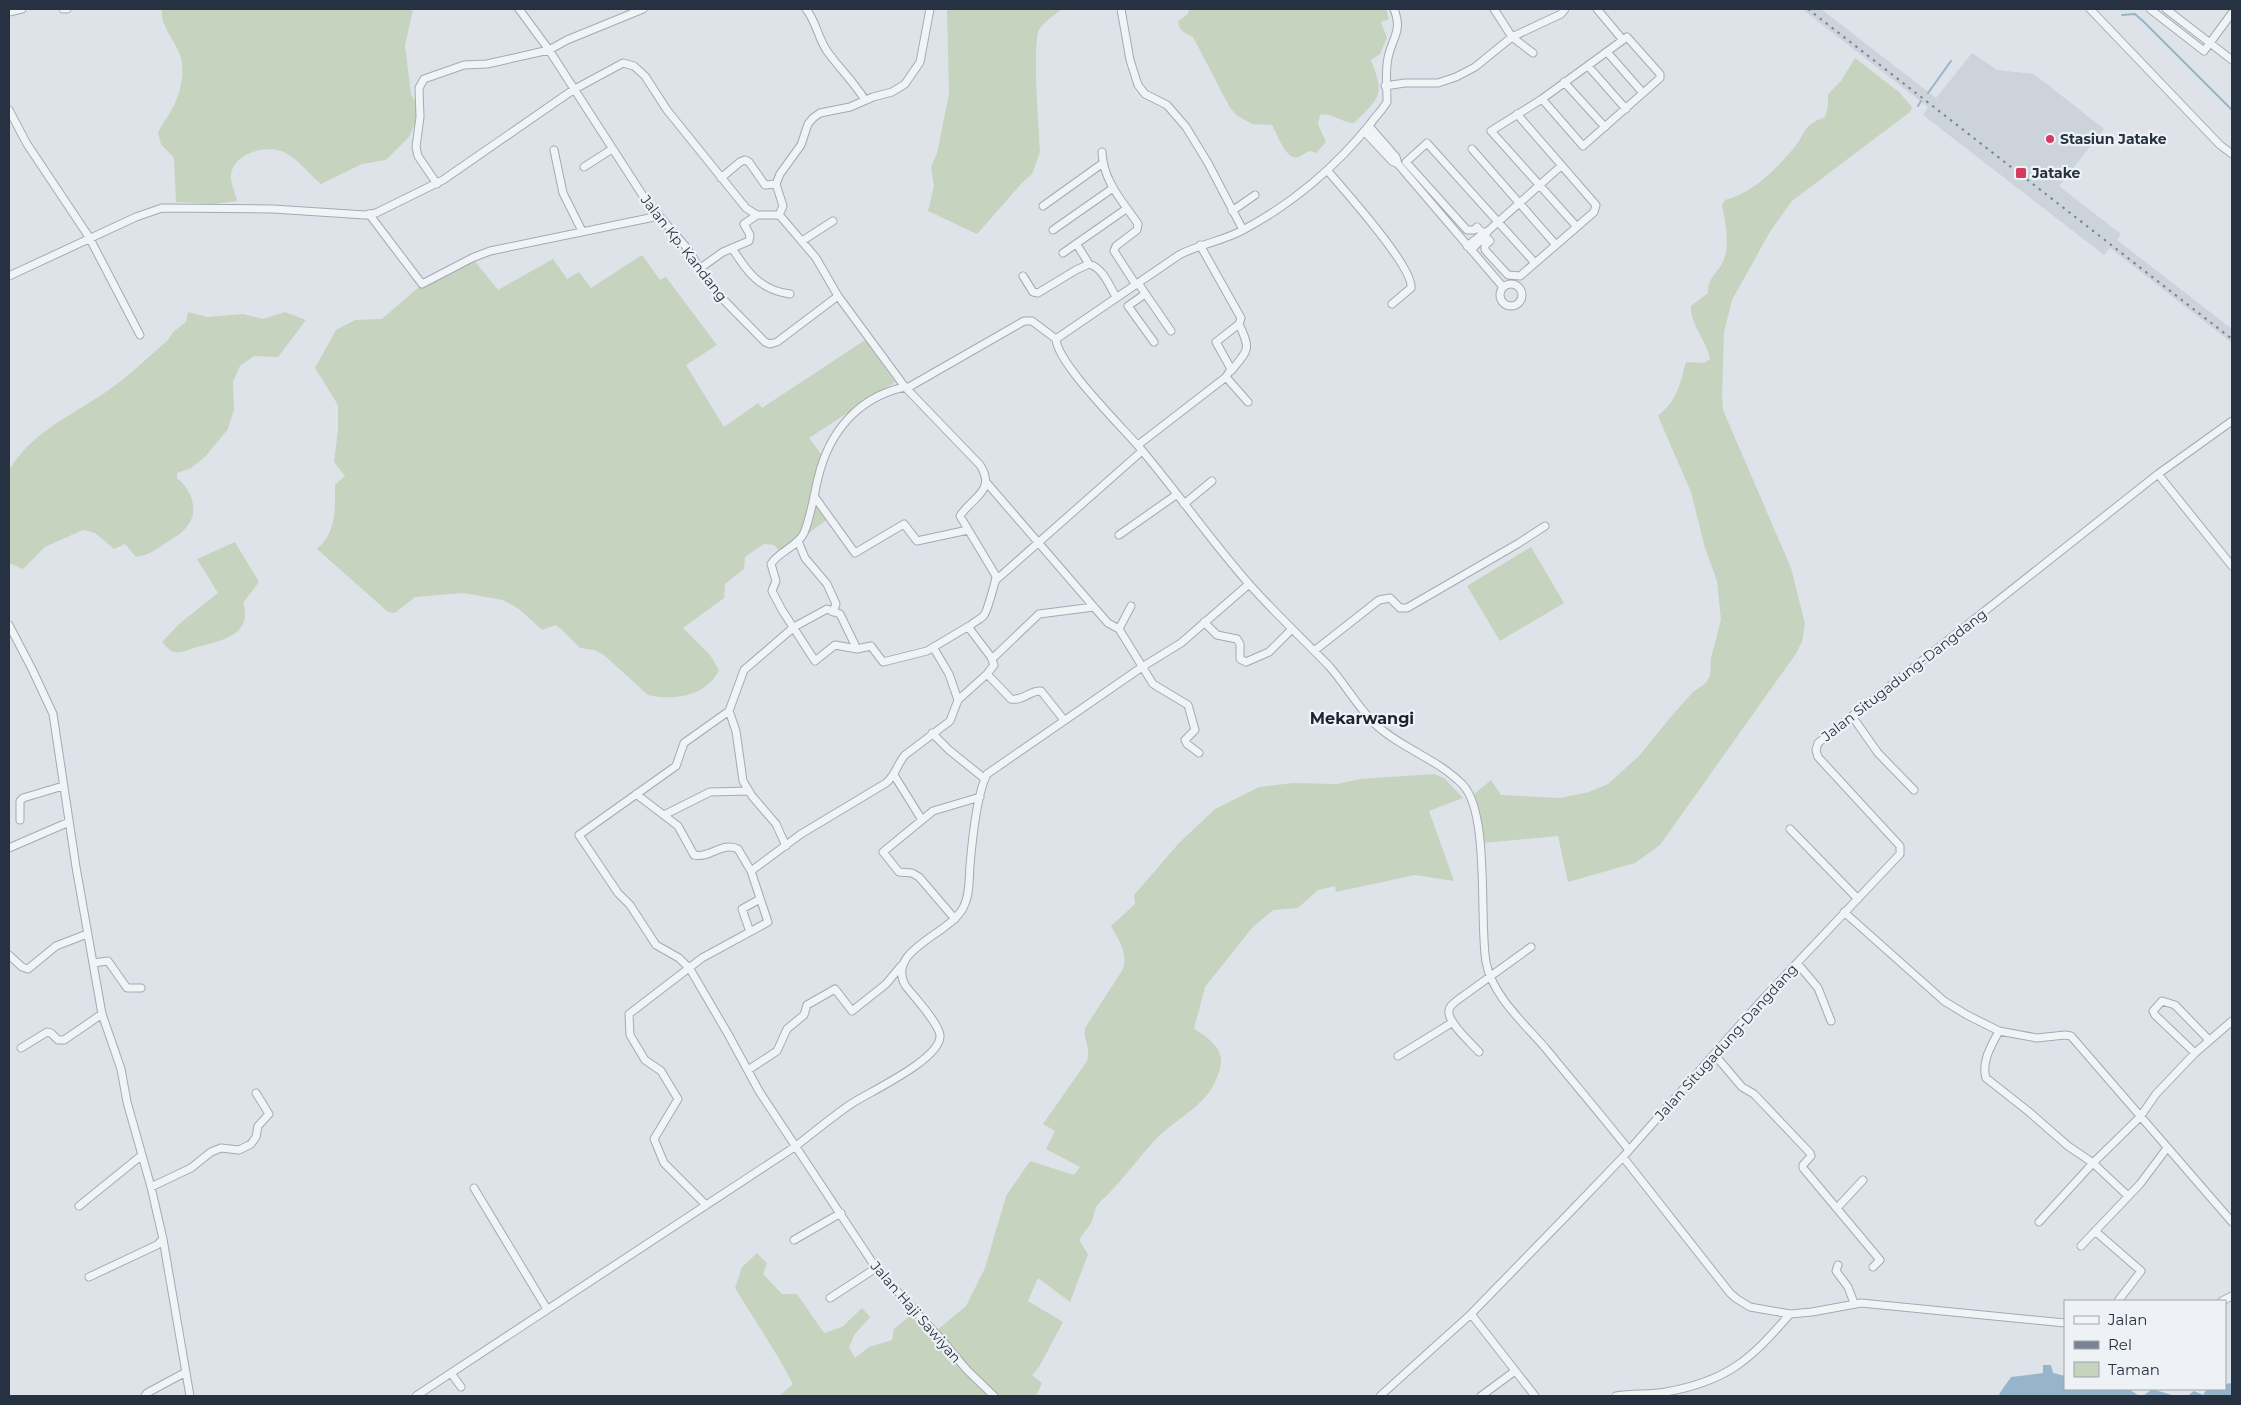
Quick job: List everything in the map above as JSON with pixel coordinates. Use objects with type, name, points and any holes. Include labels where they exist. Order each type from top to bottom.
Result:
[{"type":"street","points":[[9,12],[22,9]]},
{"type":"street","name":"Jalan Kp. Kandang","points":[[519,9],[549,50],[639,190],[681,241],[717,294],[767,344],[777,342],[838,296]]},
{"type":"street","points":[[437,184],[418,156],[416,147],[420,117],[420,88],[424,79],[464,65],[487,64],[549,50],[625,12],[643,9]]},
{"type":"street","points":[[806,9],[811,15],[827,50],[852,79],[865,100]]},
{"type":"street","points":[[779,215],[783,206],[776,184],[782,171],[801,145],[812,118],[820,113],[850,107],[899,89],[920,62],[930,9]]},
{"type":"street","points":[[1121,9],[1130,60],[1138,85],[1145,94],[1167,105],[1186,127],[1208,163],[1243,230]]},
{"type":"street","points":[[1056,338],[1169,262],[1200,245],[1243,230],[1291,199],[1327,170],[1366,129],[1387,102],[1385,86],[1388,58],[1398,30],[1394,9]]},
{"type":"street","points":[[1494,9],[1512,37],[1533,54]]},
{"type":"street","points":[[1385,86],[1406,82],[1438,83],[1456,78],[1475,66],[1512,37],[1561,14],[1565,9]]},
{"type":"street","points":[[1597,9],[1623,40]]},
{"type":"street","points":[[2090,9],[2220,145],[2232,154]]},
{"type":"street","points":[[2150,9],[2204,51],[2232,13]]},
{"type":"street","points":[[2166,9],[2232,60]]},
{"type":"street","points":[[1542,99],[1583,146],[1660,78],[1660,74],[1627,37],[1542,99],[1491,130],[1577,227]]},
{"type":"street","points":[[1607,52],[1643,93]]},
{"type":"street","points":[[9,276],[89,237],[142,214],[162,208],[273,209],[369,214],[385,210],[437,184],[464,167],[573,90],[623,63],[634,66],[648,80],[667,110],[746,208],[757,215],[779,215],[802,241],[816,258],[838,296],[905,387],[980,465],[984,471],[986,482],[1108,623],[1119,629],[1155,686],[1188,705],[1195,730],[1185,740],[1187,744],[1199,753]]},
{"type":"street","points":[[1588,66],[1626,108]]},
{"type":"street","points":[[1564,82],[1605,127]]},
{"type":"street","points":[[9,110],[28,144],[89,237],[140,335]]},
{"type":"street","points":[[1517,114],[1596,205],[1594,212],[1520,276],[1508,275],[1486,250],[1485,245],[1490,241],[1485,233],[1477,227],[1474,230],[1468,230],[1406,162],[1427,142],[1535,263]]},
{"type":"street","points":[[1366,129],[1503,288]]},
{"type":"street","points":[[1472,148],[1556,245]]},
{"type":"street","points":[[584,167],[612,149]]},
{"type":"street","points":[[554,150],[563,193],[582,231]]},
{"type":"street","points":[[1102,152],[1103,163],[1113,188],[1137,222],[1138,228],[1116,246],[1114,251],[1171,331]]},
{"type":"street","points":[[722,178],[740,162],[745,160],[749,162],[766,186],[776,184]]},
{"type":"street","points":[[1043,206],[1103,163]]},
{"type":"street","points":[[1469,248],[1561,166]]},
{"type":"street","points":[[1327,170],[1389,245],[1409,274],[1411,288],[1392,304]]},
{"type":"street","points":[[1053,230],[1113,188]]},
{"type":"street","points":[[1232,211],[1255,195]]},
{"type":"street","points":[[1063,253],[1126,209]]},
{"type":"street","points":[[369,214],[422,284],[482,254],[659,216]]},
{"type":"street","points":[[699,269],[718,255],[749,241],[750,235],[744,224],[757,215]]},
{"type":"street","points":[[802,241],[833,221]]},
{"type":"street","points":[[1200,245],[1242,320],[1216,342],[1230,366],[1228,375],[1248,402]]},
{"type":"street","points":[[732,248],[757,282],[770,289],[790,294]]},
{"type":"street","points":[[1080,248],[1089,264],[1103,274],[1116,297]]},
{"type":"street","points":[[1023,276],[1033,292],[1038,293],[1089,264]]},
{"type":"street","points":[[1145,294],[1128,306],[1154,342]]},
{"type":"street","points":[[1239,324],[1248,343],[1245,353],[1228,375],[1140,448],[996,580],[985,615],[933,648],[883,662],[871,646],[857,649],[835,645],[815,661],[772,591],[776,581],[771,564],[798,542],[806,527],[824,458],[840,426],[857,410],[890,390],[912,385],[1024,321],[1037,324],[1056,338],[1059,349],[1070,366],[1140,448],[1249,584],[1335,673],[1374,723],[1461,783],[1470,795],[1476,818],[1481,859],[1485,954],[1490,976],[1498,991],[1629,1150]]},
{"type":"street","name":"Jalan Situgadung-Dangdang","points":[[1380,1396],[1472,1314],[1623,1157],[1797,963],[1900,854],[1900,846],[1818,758],[1816,750],[1818,742],[2158,474],[2232,421]]},
{"type":"street","points":[[2158,474],[2232,566]]},
{"type":"street","points":[[1184,504],[1212,481]]},
{"type":"street","points":[[986,482],[981,492],[960,514],[994,572],[996,580]]},
{"type":"street","points":[[1119,535],[1176,495]]},
{"type":"street","points":[[814,496],[855,553],[904,524],[917,541],[968,530]]},
{"type":"street","points":[[1314,651],[1379,600],[1390,598],[1400,608],[1407,608],[1545,526]]},
{"type":"street","points":[[798,542],[805,558],[827,584],[836,604],[833,612]]},
{"type":"street","points":[[748,1070],[777,1052],[787,1029],[804,1015],[807,1005],[835,989],[852,1010],[886,984],[912,950],[956,919],[965,905],[968,892],[971,849],[980,797],[985,779],[990,771],[1017,756],[1064,720],[1142,667],[1177,646],[1249,584]]},
{"type":"street","points":[[1119,629],[1131,606]]},
{"type":"street","points":[[992,659],[1039,614],[1094,607]]},
{"type":"street","points":[[690,969],[679,958],[656,945],[630,905],[618,894],[579,835],[676,766],[684,743],[729,711],[744,670],[794,627],[827,609],[840,614],[857,649]]},
{"type":"street","points":[[1204,622],[1217,635],[1238,639],[1240,658],[1246,662],[1269,652],[1292,629]]},
{"type":"street","points":[[9,625],[51,707],[102,1014],[122,1069],[127,1102],[151,1187],[163,1239],[190,1396]]},
{"type":"street","points":[[751,871],[806,830],[881,786],[894,776],[900,760],[932,733],[950,721],[958,700],[987,674],[993,666],[992,659],[969,626]]},
{"type":"street","points":[[933,648],[949,674],[958,700]]},
{"type":"street","points":[[987,674],[1011,699],[1023,699],[1035,692],[1041,691],[1064,720]]},
{"type":"street","points":[[729,711],[736,731],[741,776],[748,791],[776,824],[786,846]]},
{"type":"street","points":[[1852,716],[1878,752],[1914,790]]},
{"type":"street","points":[[932,733],[949,750],[985,779]]},
{"type":"street","points":[[894,776],[922,820]]},
{"type":"street","points":[[20,820],[20,801],[23,798],[63,786]]},
{"type":"street","points":[[664,815],[710,792],[748,791]]},
{"type":"street","points":[[636,794],[681,830],[694,855],[699,856],[720,848],[735,847],[744,856],[751,871],[768,922],[702,958],[629,1014],[630,1035],[645,1060],[661,1071],[678,1099],[654,1139],[664,1163],[706,1205]]},
{"type":"street","points":[[956,919],[919,877],[912,873],[899,872],[883,852],[933,811],[980,797]]},
{"type":"street","points":[[9,848],[69,822]]},
{"type":"street","points":[[1790,829],[1858,899]]},
{"type":"street","points":[[750,932],[742,909],[760,899]]},
{"type":"street","points":[[1844,912],[1944,1001],[1999,1031],[2037,1038],[2071,1036],[2232,1222]]},
{"type":"street","points":[[9,955],[22,967],[31,968],[51,949],[88,934]]},
{"type":"street","points":[[1479,1052],[1453,1022],[1449,1014],[1451,1005],[1531,947]]},
{"type":"street","points":[[93,963],[108,961],[127,988],[141,988]]},
{"type":"street","points":[[1797,963],[1818,988],[1831,1021]]},
{"type":"street","points":[[421,1395],[547,1309],[796,1146],[856,1100],[910,1070],[938,1044],[940,1034],[902,977],[903,964]]},
{"type":"street","name":"Jalan Haji Sawiyan","points":[[690,969],[759,1091],[876,1268],[958,1361],[994,1396]]},
{"type":"street","points":[[2195,1053],[2155,1016],[2153,1012],[2162,1001],[2175,1006],[2209,1040]]},
{"type":"street","points":[[21,1048],[48,1032],[58,1040],[64,1040],[102,1014]]},
{"type":"street","points":[[2039,1222],[2093,1163],[2140,1116],[2156,1094],[2195,1053],[2232,1021]]},
{"type":"street","points":[[1398,1056],[1453,1022]]},
{"type":"street","points":[[1999,1031],[1986,1059],[1984,1069],[1986,1078],[2028,1111],[2061,1141],[2093,1163],[2128,1196]]},
{"type":"street","points":[[1714,1054],[1742,1087],[1754,1094],[1811,1154],[1803,1168],[1880,1260],[1873,1267]]},
{"type":"street","points":[[151,1187],[191,1168],[216,1150],[221,1148],[239,1150],[251,1144],[256,1137],[258,1126],[269,1114],[256,1093]]},
{"type":"street","points":[[2081,1246],[2140,1184],[2167,1148]]},
{"type":"street","points":[[79,1206],[142,1154]]},
{"type":"street","points":[[1623,1157],[1737,1300],[1750,1306],[1790,1314],[1812,1312],[1854,1303],[1886,1304],[2064,1323]]},
{"type":"street","points":[[1837,1208],[1863,1180]]},
{"type":"street","points":[[474,1188],[547,1309]]},
{"type":"street","points":[[794,1240],[840,1213]]},
{"type":"street","points":[[2095,1231],[2141,1271],[2119,1300]]},
{"type":"street","points":[[89,1278],[157,1245],[163,1239]]},
{"type":"street","points":[[1838,1265],[1836,1272],[1848,1288],[1854,1303]]},
{"type":"street","points":[[830,1298],[876,1268]]},
{"type":"street","points":[[1472,1314],[1535,1396]]},
{"type":"street","points":[[1616,1396],[1674,1393],[1735,1369],[1754,1353],[1790,1314]]},
{"type":"street","points":[[1481,1396],[1515,1371]]},
{"type":"street","points":[[145,1396],[147,1393],[186,1372]]},
{"type":"street","points":[[451,1373],[461,1387]]},
{"type":"shaded area","points":[[1802,9],[1821,9],[1936,98],[1972,53],[1997,70],[2034,74],[2104,129],[2059,186],[2121,234],[2117,240],[2232,329],[2232,343],[2110,248],[2104,255],[1923,115],[1928,107]]},
{"type":"green space","points":[[162,9],[413,9],[405,46],[411,94],[417,105],[418,116],[409,137],[386,160],[362,164],[321,184],[300,163],[286,153],[270,149],[253,152],[239,160],[231,174],[237,201],[213,204],[176,202],[174,158],[161,144],[158,133],[177,99],[182,81],[182,63],[178,50],[166,29]]},
{"type":"green space","points":[[947,9],[1062,9],[1041,27],[1037,39],[1037,108],[1040,152],[1032,174],[977,234],[928,211],[934,186],[931,167],[937,153],[949,94]]},
{"type":"green space","points":[[1189,9],[1386,9],[1389,19],[1381,22],[1387,38],[1380,54],[1371,60],[1378,81],[1378,95],[1370,107],[1354,123],[1324,114],[1320,115],[1318,124],[1326,142],[1316,153],[1310,151],[1299,157],[1294,157],[1286,151],[1272,125],[1252,124],[1236,115],[1229,106],[1193,37],[1185,33],[1180,27],[1178,21],[1188,14]]},
{"type":"green space","points":[[1855,58],[1899,92],[1912,107],[1910,112],[1792,201],[1771,230],[1732,300],[1724,332],[1723,410],[1791,568],[1805,624],[1802,642],[1795,655],[1660,845],[1635,863],[1568,882],[1558,836],[1482,843],[1472,796],[1491,780],[1501,795],[1560,798],[1589,792],[1608,784],[1639,756],[1669,719],[1693,692],[1706,683],[1710,676],[1711,658],[1721,620],[1717,581],[1705,548],[1691,492],[1658,416],[1674,398],[1686,362],[1704,363],[1710,359],[1706,346],[1693,320],[1691,306],[1708,293],[1709,283],[1722,264],[1726,253],[1726,232],[1722,205],[1725,200],[1745,192],[1763,180],[1793,149],[1805,130],[1817,120],[1825,117],[1828,106],[1828,94],[1841,81]]},
{"type":"green space","points":[[642,255],[660,280],[666,277],[717,345],[686,365],[724,427],[758,403],[762,408],[865,340],[895,382],[809,438],[824,458],[816,495],[829,518],[806,535],[799,547],[783,555],[774,545],[764,544],[745,557],[744,569],[725,584],[724,598],[683,628],[710,655],[719,670],[714,679],[706,686],[698,691],[679,697],[648,695],[604,655],[594,650],[580,648],[555,625],[542,630],[519,609],[503,600],[463,593],[415,597],[395,613],[388,612],[317,549],[328,535],[334,519],[335,485],[345,476],[334,462],[338,430],[338,405],[315,368],[336,330],[355,320],[382,319],[427,280],[473,259],[498,290],[553,259],[567,279],[579,272],[591,288]]},
{"type":"green space","points":[[188,312],[207,317],[243,314],[263,319],[285,312],[306,320],[278,357],[254,356],[240,366],[233,381],[234,409],[228,429],[205,457],[191,468],[177,473],[177,478],[186,487],[193,506],[192,519],[186,528],[179,535],[156,550],[136,557],[125,544],[114,549],[95,533],[83,530],[45,547],[23,569],[9,563],[9,471],[17,458],[27,446],[51,427],[112,388],[128,375],[186,322]]},
{"type":"green space","points":[[235,542],[259,582],[243,603],[244,623],[233,635],[225,639],[183,652],[170,650],[162,642],[179,624],[218,593],[197,559]]},
{"type":"green space","points":[[1531,547],[1564,603],[1500,641],[1467,586]]},
{"type":"green space","points":[[1434,774],[1444,778],[1463,798],[1429,811],[1454,881],[1415,875],[1336,892],[1335,886],[1318,890],[1298,908],[1273,910],[1252,928],[1205,987],[1194,1029],[1211,1041],[1220,1054],[1218,1076],[1212,1088],[1198,1105],[1156,1139],[1098,1205],[1092,1221],[1079,1240],[1088,1254],[1070,1302],[1038,1278],[1028,1301],[1063,1322],[1039,1367],[1032,1375],[1042,1383],[1036,1396],[996,1396],[962,1364],[937,1330],[966,1306],[985,1268],[1006,1196],[1030,1161],[1074,1175],[1080,1167],[1046,1149],[1055,1131],[1043,1124],[1087,1061],[1088,1052],[1085,1028],[1123,969],[1124,952],[1111,926],[1135,904],[1134,895],[1179,843],[1215,809],[1259,787],[1293,783],[1337,784],[1360,779]]},
{"type":"green space","points":[[757,1253],[767,1263],[763,1274],[782,1294],[797,1294],[824,1333],[842,1327],[862,1308],[870,1317],[855,1334],[849,1347],[855,1358],[869,1347],[892,1340],[894,1329],[910,1316],[934,1336],[960,1369],[989,1396],[779,1396],[793,1384],[735,1288],[742,1267]]},
{"type":"water","points":[[2043,1365],[2051,1365],[2053,1373],[2064,1376],[2064,1390],[2130,1390],[2139,1396],[2001,1396],[1999,1394],[2011,1377],[2043,1373]]},
{"type":"water","points":[[2232,1383],[2232,1396],[2187,1396],[2194,1391],[2203,1395],[2206,1390],[2226,1390],[2226,1384]]},
{"type":"water","points":[[2151,1390],[2155,1390],[2175,1396],[2143,1396]]},
{"type":"waterway","points":[[2122,15],[2135,14],[2232,110]]},
{"type":"waterway","points":[[1928,93],[1951,61]]},
{"type":"waterway","points":[[1918,106],[1921,101]]},
{"type":"railway","points":[[1808,9],[2232,339]]},
{"type":"place","name":"Stasiun Jatake","points":[[2050,139]]},
{"type":"place","name":"Jatake","points":[[2021,173]]},
{"type":"district","name":"Mekarwangi","points":[[1362,718]]}]
